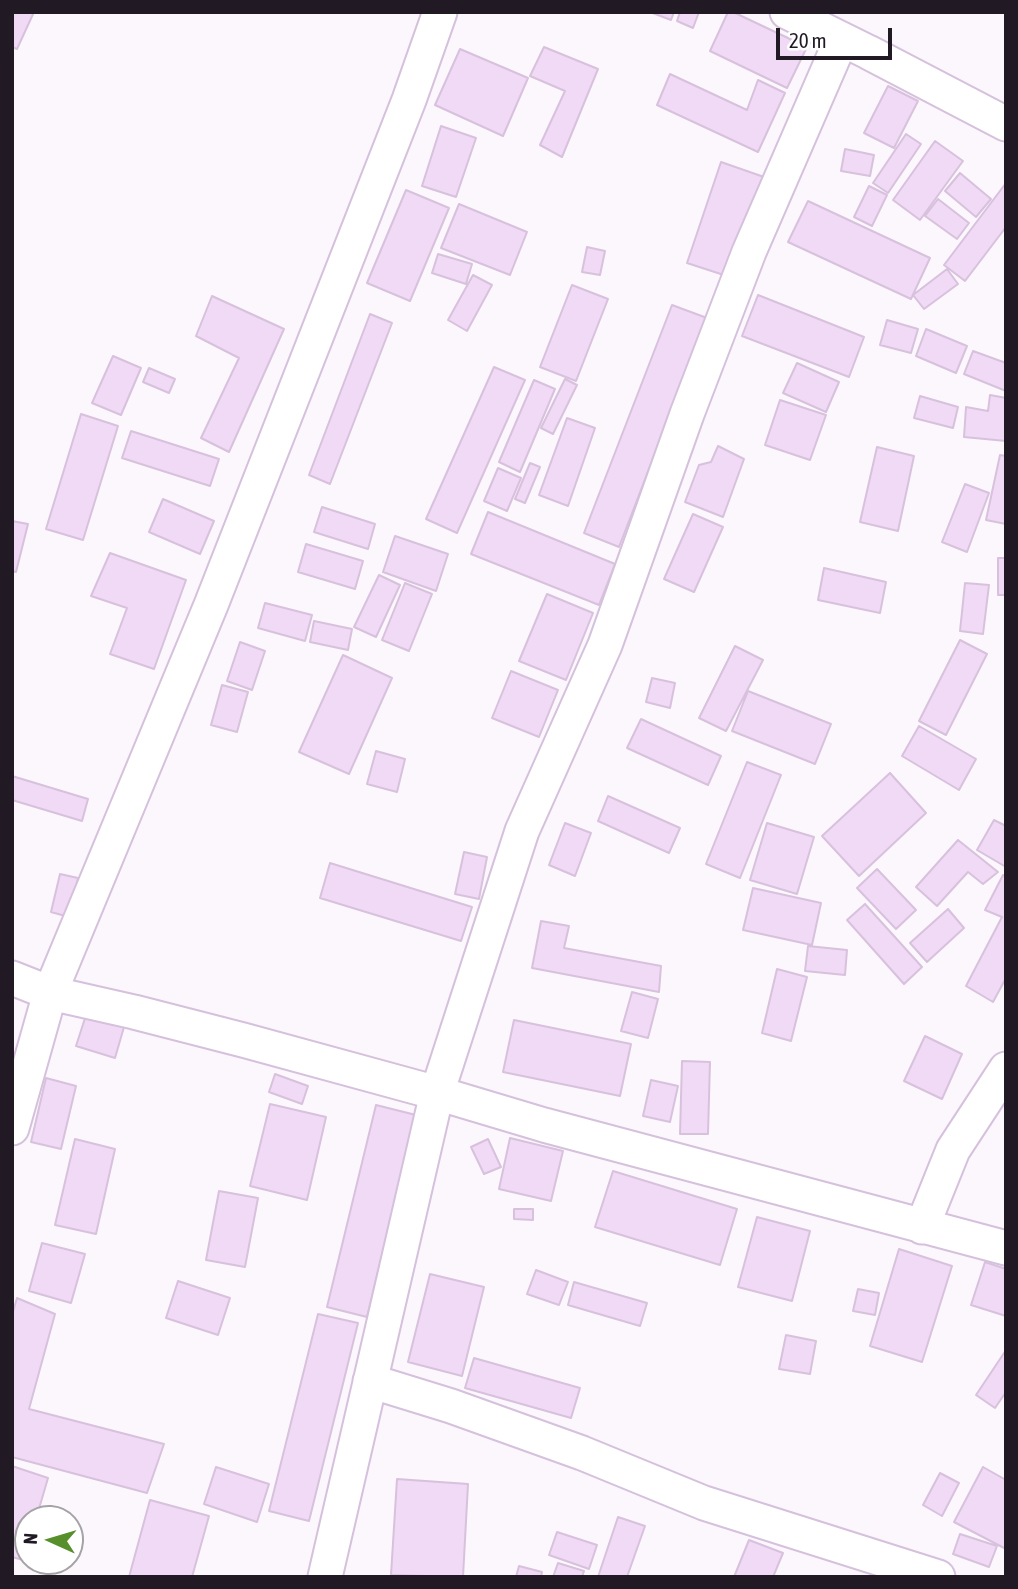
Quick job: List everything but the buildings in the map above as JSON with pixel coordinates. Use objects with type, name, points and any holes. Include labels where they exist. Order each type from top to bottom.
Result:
[{"type":"street","points":[[12,1128],[50,993],[211,605],[409,100],[440,12]]},
{"type":"street","points":[[787,12],[868,51],[1006,124]]},
{"type":"street","points":[[325,1577],[437,1093],[522,831],[605,645],[687,414],[749,252],[841,40]]},
{"type":"street","points":[[12,978],[50,993],[134,1012],[1006,1248]]},
{"type":"street","points":[[922,1227],[953,1150],[1006,1069]]},
{"type":"street","points":[[370,1381],[452,1406],[582,1453],[704,1503],[938,1577]]}]
